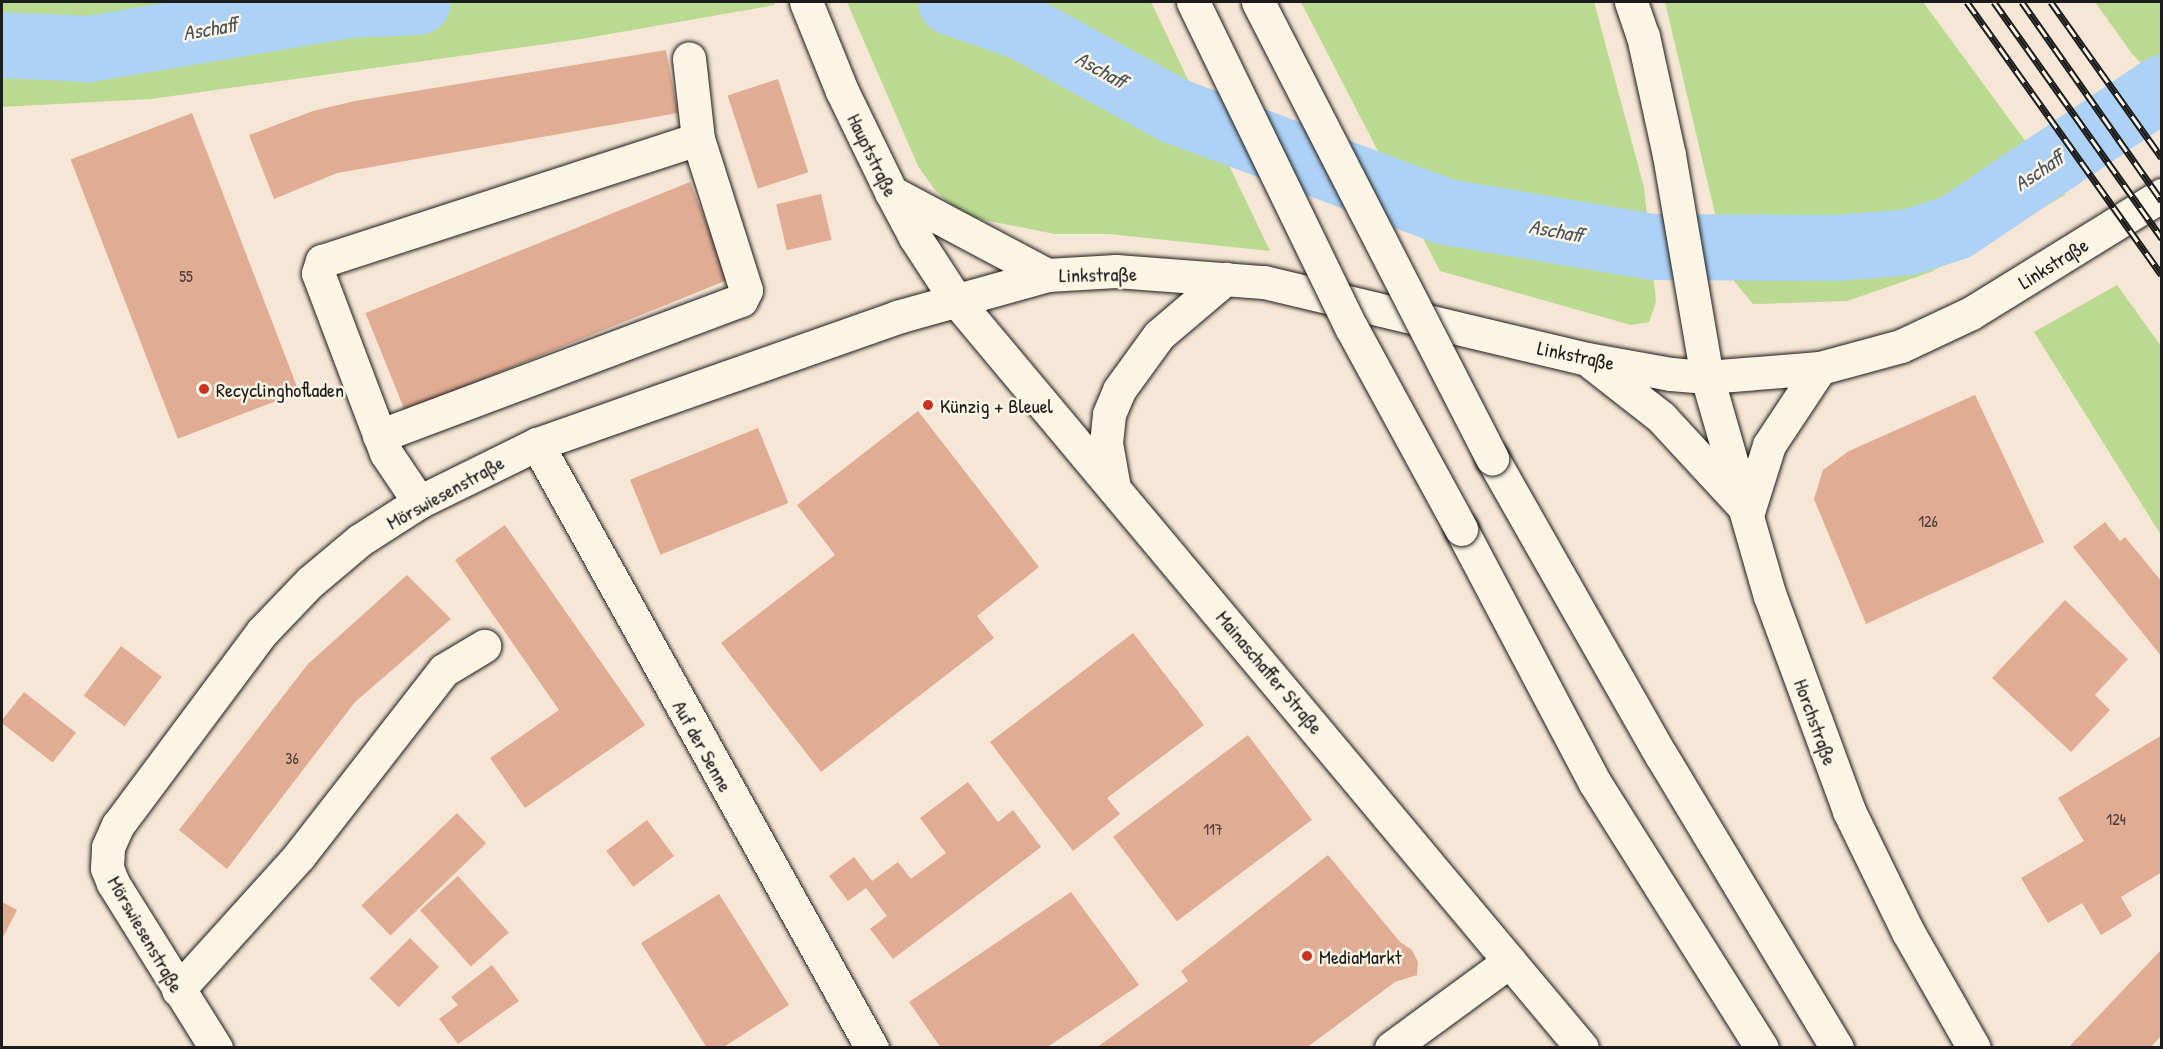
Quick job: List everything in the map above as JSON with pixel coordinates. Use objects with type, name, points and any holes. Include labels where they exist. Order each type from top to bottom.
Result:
[{"type":"main road","name":"Hauptstraße","points":[[806,2],[891,192],[915,237],[956,300]]},
{"type":"main road","points":[[1193,2],[1351,327],[1595,783],[1762,1047]]},
{"type":"main road","points":[[1258,2],[1492,458],[1661,755],[1837,1047]]},
{"type":"main road","name":"Horchstraße","points":[[1631,2],[1643,36],[1669,155],[1707,377],[1748,512],[1770,596],[1849,811],[1908,932],[1974,1047]]},
{"type":"main road","points":[[379,436],[741,300],[746,290],[698,139],[689,59]]},
{"type":"main road","points":[[419,502],[386,453],[379,436],[318,273],[322,261],[698,139]]},
{"type":"main road","points":[[891,192],[1047,275]]},
{"type":"main road","name":"Linkstraße","points":[[956,300],[1047,275],[1116,271],[1264,282],[1587,359],[1707,377],[1820,368],[1901,346],[1971,313],[2162,195]]},
{"type":"main road","points":[[1114,488],[1106,443],[1109,414],[1119,390],[1159,335],[1225,279]]},
{"type":"main road","name":"Mörswiesenstraße","points":[[216,1047],[178,990],[113,883],[107,867],[108,847],[113,836],[262,632],[309,582],[343,554],[419,502],[537,444],[897,317],[956,300]]},
{"type":"main road","name":"Mainaschaffer Straße","points":[[956,300],[1022,383],[1114,488],[1582,1047]]},
{"type":"main road","points":[[1587,359],[1661,417],[1748,512]]},
{"type":"main road","points":[[1748,512],[1769,445],[1820,368]]},
{"type":"main road","name":"Auf der Senne","points":[[537,444],[872,1047]]},
{"type":"main road","points":[[178,990],[299,856],[444,670],[484,646]]},
{"type":"main road","points":[[1391,1047],[1510,961]]},
{"type":"green space","points":[[2,2],[774,2],[775,5],[581,39],[151,99],[2,107]]},
{"type":"green space","points":[[847,2],[1151,2],[1270,251],[1109,234],[1055,234],[963,216],[935,190],[918,166]]},
{"type":"green space","points":[[1301,2],[1594,2],[1644,187],[1656,302],[1649,322],[1631,325],[1440,271]]},
{"type":"green space","points":[[1665,2],[1923,2],[2065,195],[1931,272],[1847,301],[1753,304],[1734,281],[1717,222]]},
{"type":"green space","points":[[2095,2],[2161,2],[2161,83],[2133,55]]},
{"type":"green space","points":[[2117,285],[2161,346],[2161,535],[2034,332]]},
{"type":"building","points":[[666,50],[678,113],[337,173],[274,199],[249,135],[313,111],[355,101]]},
{"type":"building","points":[[778,79],[808,172],[758,189],[728,95]]},
{"type":"building","points":[[192,113],[299,392],[178,439],[71,160]]},
{"type":"building","points":[[690,182],[729,279],[405,410],[365,313]]},
{"type":"building","points":[[821,194],[832,240],[787,250],[776,204]]},
{"type":"building","points":[[1975,395],[2044,542],[1866,624],[1814,499],[1823,470],[1849,451]]},
{"type":"building","points":[[918,411],[1039,567],[977,616],[994,638],[821,772],[721,643],[835,555],[797,505]]},
{"type":"building","points":[[758,428],[788,503],[660,555],[630,480]]},
{"type":"building","points":[[2105,522],[2120,541],[2125,537],[2162,582],[2162,657],[2073,547]]},
{"type":"building","points":[[505,525],[645,725],[525,808],[490,758],[559,710],[455,560]]},
{"type":"building","points":[[407,575],[451,619],[355,702],[227,869],[179,830],[308,664]]},
{"type":"building","points":[[2065,600],[2128,659],[2095,695],[2110,710],[2071,752],[1992,678]]},
{"type":"building","points":[[1133,633],[1204,725],[1107,798],[1120,814],[1073,851],[990,742]]},
{"type":"building","points":[[121,646],[162,677],[124,726],[84,696]]},
{"type":"building","points":[[24,692],[76,733],[53,763],[2,723]]},
{"type":"building","points":[[1248,735],[1312,820],[1177,921],[1113,837]]},
{"type":"building","points":[[2162,735],[2162,872],[2121,897],[2132,916],[2101,935],[2082,903],[2048,923],[2021,878],[2084,841],[2058,798]]},
{"type":"building","points":[[968,782],[998,822],[1013,810],[1041,847],[893,959],[870,929],[887,916],[866,888],[848,901],[829,876],[854,857],[872,881],[898,862],[911,879],[946,853],[920,818]]},
{"type":"building","points":[[457,813],[486,843],[391,936],[361,905]]},
{"type":"building","points":[[647,820],[674,856],[633,887],[606,851]]},
{"type":"building","name":"MediaMarkt","points":[[1328,855],[1400,942],[1412,950],[1418,962],[1417,975],[1395,982],[1306,1048],[1096,1048],[1188,981],[1181,971]]},
{"type":"building","points":[[458,876],[509,932],[471,967],[420,910]]},
{"type":"building","points":[[1071,892],[1139,985],[1046,1048],[941,1048],[909,1002]]},
{"type":"building","points":[[719,894],[789,1005],[722,1048],[707,1048],[641,943]]},
{"type":"building","points":[[2,902],[17,910],[2,939]]},
{"type":"building","points":[[410,938],[439,967],[399,1007],[370,978]]},
{"type":"building","points":[[2162,949],[2162,1035],[2150,1048],[2068,1048]]},
{"type":"building","points":[[492,965],[519,1001],[458,1044],[439,1019],[458,1005],[451,997]]},
{"type":"waterway","name":"Aschaff","points":[[2,45],[89,49],[349,5],[418,2]]},
{"type":"waterway","name":"Aschaff","points":[[951,2],[1022,27],[1175,111],[1446,212],[1653,247],[1837,248],[1910,242],[1956,227],[2162,88]]},
{"type":"railway","points":[[1967,2],[2162,275]]},
{"type":"railway","points":[[1994,2],[2162,238]]},
{"type":"railway","points":[[2022,2],[2162,201]]},
{"type":"railway","points":[[2051,2],[2162,158]]},
{"type":"place","name":"Recyclinghofladen","points":[[204,389]]},
{"type":"place","name":"Künzig + Bleuel","points":[[928,405]]},
{"type":"place","name":"MediaMarkt","points":[[1307,956]]}]
